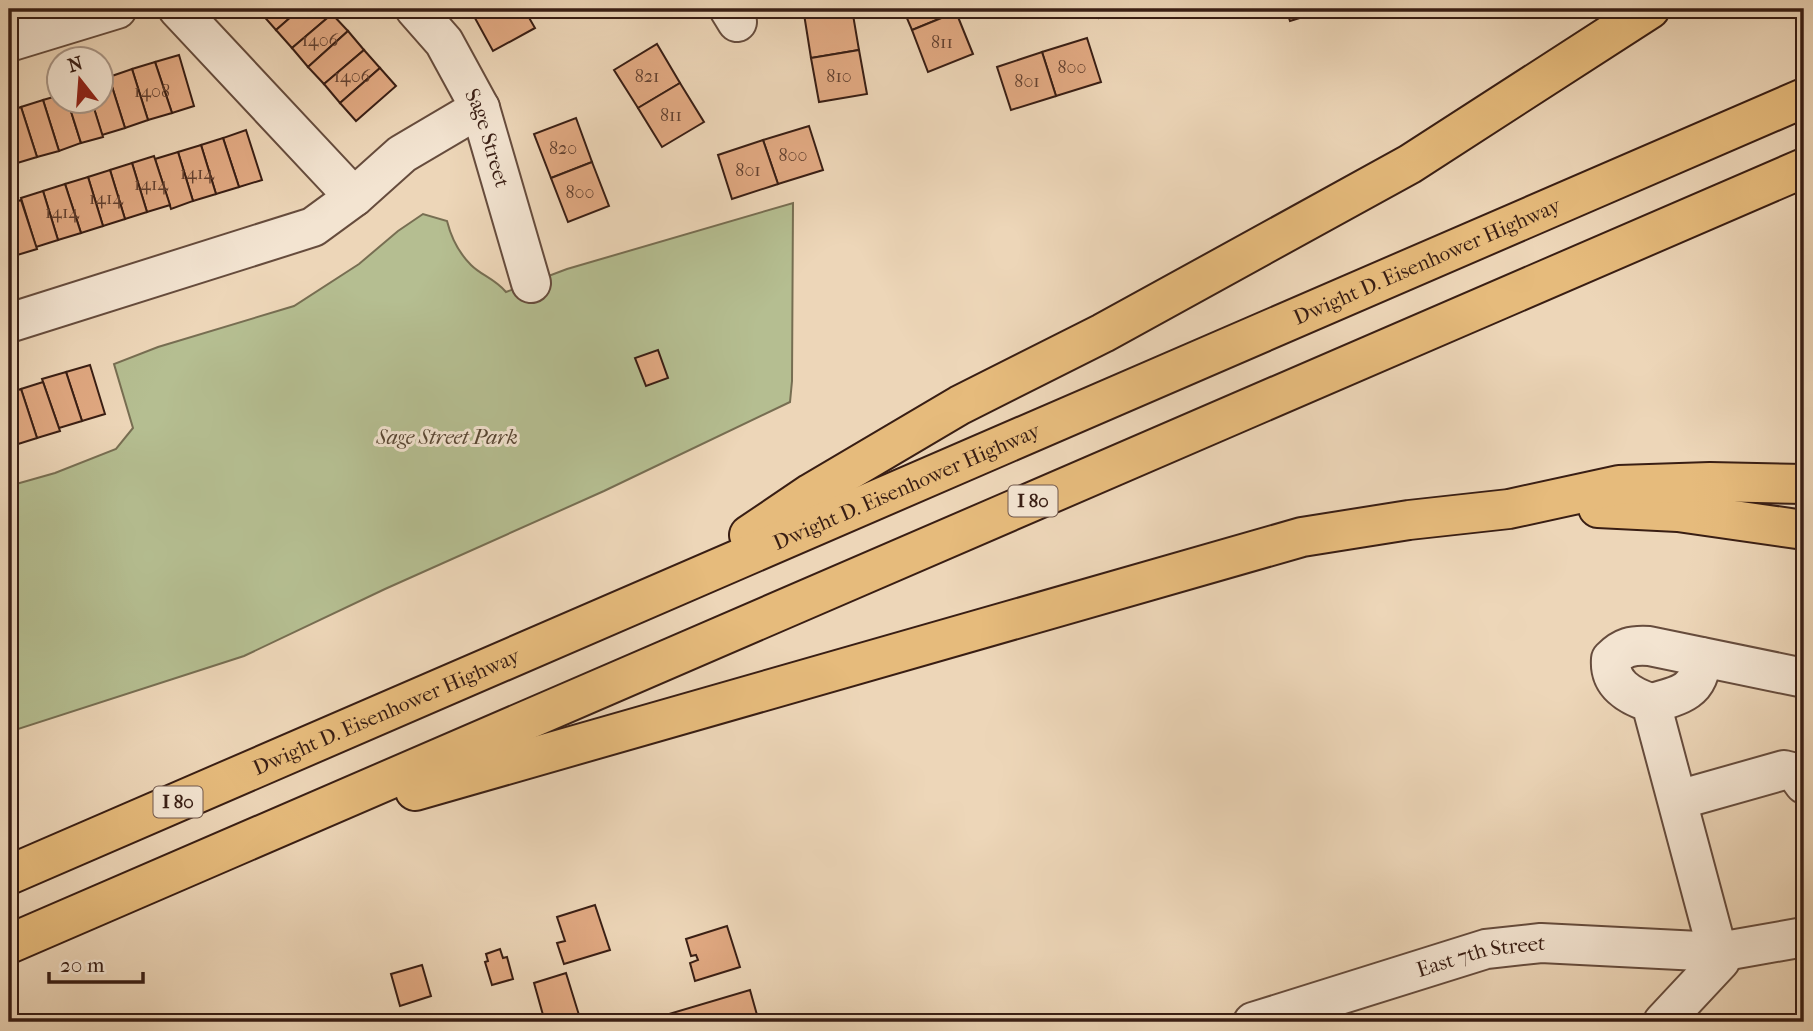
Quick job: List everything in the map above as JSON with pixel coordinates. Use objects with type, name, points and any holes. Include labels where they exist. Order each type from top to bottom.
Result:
[{"type":"highway","points":[[688,581],[790,508],[885,448],[960,405],[1245,257],[1410,164],[1650,9]]},
{"type":"highway","name":"Dwight D. Eisenhower Highway","points":[[9,875],[1804,98]]},
{"type":"highway","name":"I 80","points":[[9,944],[1804,168]]},
{"type":"highway","points":[[262,835],[1302,537],[1396,522],[1509,509],[1619,485],[1710,482],[1804,484]]},
{"type":"highway","points":[[1509,509],[1678,512],[1804,530]]},
{"type":"street","points":[[9,42],[117,9]]},
{"type":"street","points":[[178,9],[354,197]]},
{"type":"street","name":"Sage Street","points":[[415,9],[444,42],[480,108],[531,283]]},
{"type":"street","points":[[9,323],[313,227],[354,197],[402,154],[480,108]]},
{"type":"street","points":[[1701,657],[1698,678],[1688,691],[1651,703],[1633,698],[1616,682],[1610,670],[1611,659],[1622,648],[1649,646],[1804,678]]},
{"type":"street","points":[[1651,703],[1720,961],[1663,1022]]},
{"type":"street","points":[[1678,800],[1784,770],[1796,773],[1804,784]]},
{"type":"street","name":"East 7th Street","points":[[1253,1022],[1486,949],[1541,943],[1719,952],[1804,937]]},
{"type":"green space","name":"Sage Street Park","points":[[793,203],[790,402],[604,491],[385,589],[244,656],[9,732],[9,486],[55,473],[116,449],[133,428],[114,364],[158,347],[294,306],[359,264],[423,214],[447,221],[466,260],[506,292],[567,269]]},
{"type":"building","points":[[264,9],[300,9],[276,30],[260,12]]},
{"type":"building","points":[[300,9],[327,9],[332,14],[292,48],[276,30]]},
{"type":"building","points":[[470,9],[524,9],[535,28],[493,51]]},
{"type":"building","points":[[852,9],[859,50],[811,58],[804,14]]},
{"type":"building","points":[[903,9],[955,9],[956,12],[912,30]]},
{"type":"building","points":[[1097,9],[1145,9],[1145,10],[1099,18]]},
{"type":"building","points":[[1286,9],[1329,9],[1290,21]]},
{"type":"building","points":[[956,12],[973,54],[928,72],[912,30]]},
{"type":"building","points":[[332,14],[348,31],[308,67],[292,48]]},
{"type":"building","points":[[348,31],[364,50],[324,84],[308,67]]},
{"type":"building","points":[[1087,38],[1101,82],[1056,96],[1042,52]]},
{"type":"building","points":[[657,44],[680,83],[638,108],[614,70]]},
{"type":"building","points":[[364,50],[380,68],[340,103],[324,84]]},
{"type":"building","points":[[859,50],[867,94],[819,102],[811,58]]},
{"type":"building","points":[[1042,52],[1056,96],[1011,110],[997,67]]},
{"type":"building","points":[[179,55],[194,106],[172,113],[155,62]]},
{"type":"building","points":[[155,62],[172,113],[148,120],[132,69]]},
{"type":"building","points":[[380,68],[396,86],[356,121],[340,103]]},
{"type":"building","points":[[132,69],[148,120],[125,128],[116,99],[116,75]]},
{"type":"building","points":[[680,83],[704,122],[662,147],[638,108]]},
{"type":"building","points":[[116,99],[125,128],[102,135],[96,116],[116,116]]},
{"type":"building","points":[[43,100],[59,151],[37,157],[21,107]]},
{"type":"building","points":[[21,107],[37,157],[14,164],[9,147],[9,111]]},
{"type":"building","points":[[48,116],[72,116],[81,143],[59,151]]},
{"type":"building","points":[[72,116],[96,116],[103,137],[81,143]]},
{"type":"building","points":[[576,118],[592,162],[551,178],[534,134]]},
{"type":"building","points":[[809,126],[823,170],[778,184],[763,140]]},
{"type":"building","points":[[246,130],[262,180],[239,187],[223,138]]},
{"type":"building","points":[[223,138],[239,187],[216,194],[201,145]]},
{"type":"building","points":[[763,140],[778,184],[732,199],[718,155]]},
{"type":"building","points":[[201,145],[216,194],[193,201],[178,152]]},
{"type":"building","points":[[178,152],[193,201],[171,209],[155,159]]},
{"type":"building","points":[[154,156],[170,205],[147,212],[132,163]]},
{"type":"building","points":[[592,162],[609,206],[568,222],[551,178]]},
{"type":"building","points":[[132,163],[147,212],[125,219],[110,170]]},
{"type":"building","points":[[110,170],[125,219],[103,226],[88,177]]},
{"type":"building","points":[[88,177],[103,226],[81,233],[65,184]]},
{"type":"building","points":[[65,184],[81,233],[58,240],[43,191]]},
{"type":"building","points":[[43,191],[58,240],[36,247],[21,198]]},
{"type":"building","points":[[21,200],[37,249],[14,256],[9,239],[9,204]]},
{"type":"building","points":[[658,350],[668,378],[646,386],[635,358]]},
{"type":"building","points":[[90,365],[105,414],[82,421],[66,372]]},
{"type":"building","points":[[66,372],[82,421],[59,428],[42,379]]},
{"type":"building","points":[[43,382],[60,431],[37,438],[21,389]]},
{"type":"building","points":[[21,389],[37,438],[15,445],[9,427],[9,393]]},
{"type":"building","points":[[595,905],[610,950],[564,964],[557,943],[565,941],[557,917]]},
{"type":"building","points":[[727,926],[740,967],[695,981],[690,963],[698,960],[696,955],[691,956],[686,939]]},
{"type":"building","points":[[500,949],[503,958],[507,957],[513,979],[492,985],[485,962],[488,961],[486,954]]},
{"type":"building","points":[[422,965],[431,996],[400,1006],[391,974]]},
{"type":"building","points":[[566,973],[579,1015],[576,1016],[578,1022],[545,1022],[534,983]]},
{"type":"building","points":[[750,990],[759,1022],[642,1022]]}]
